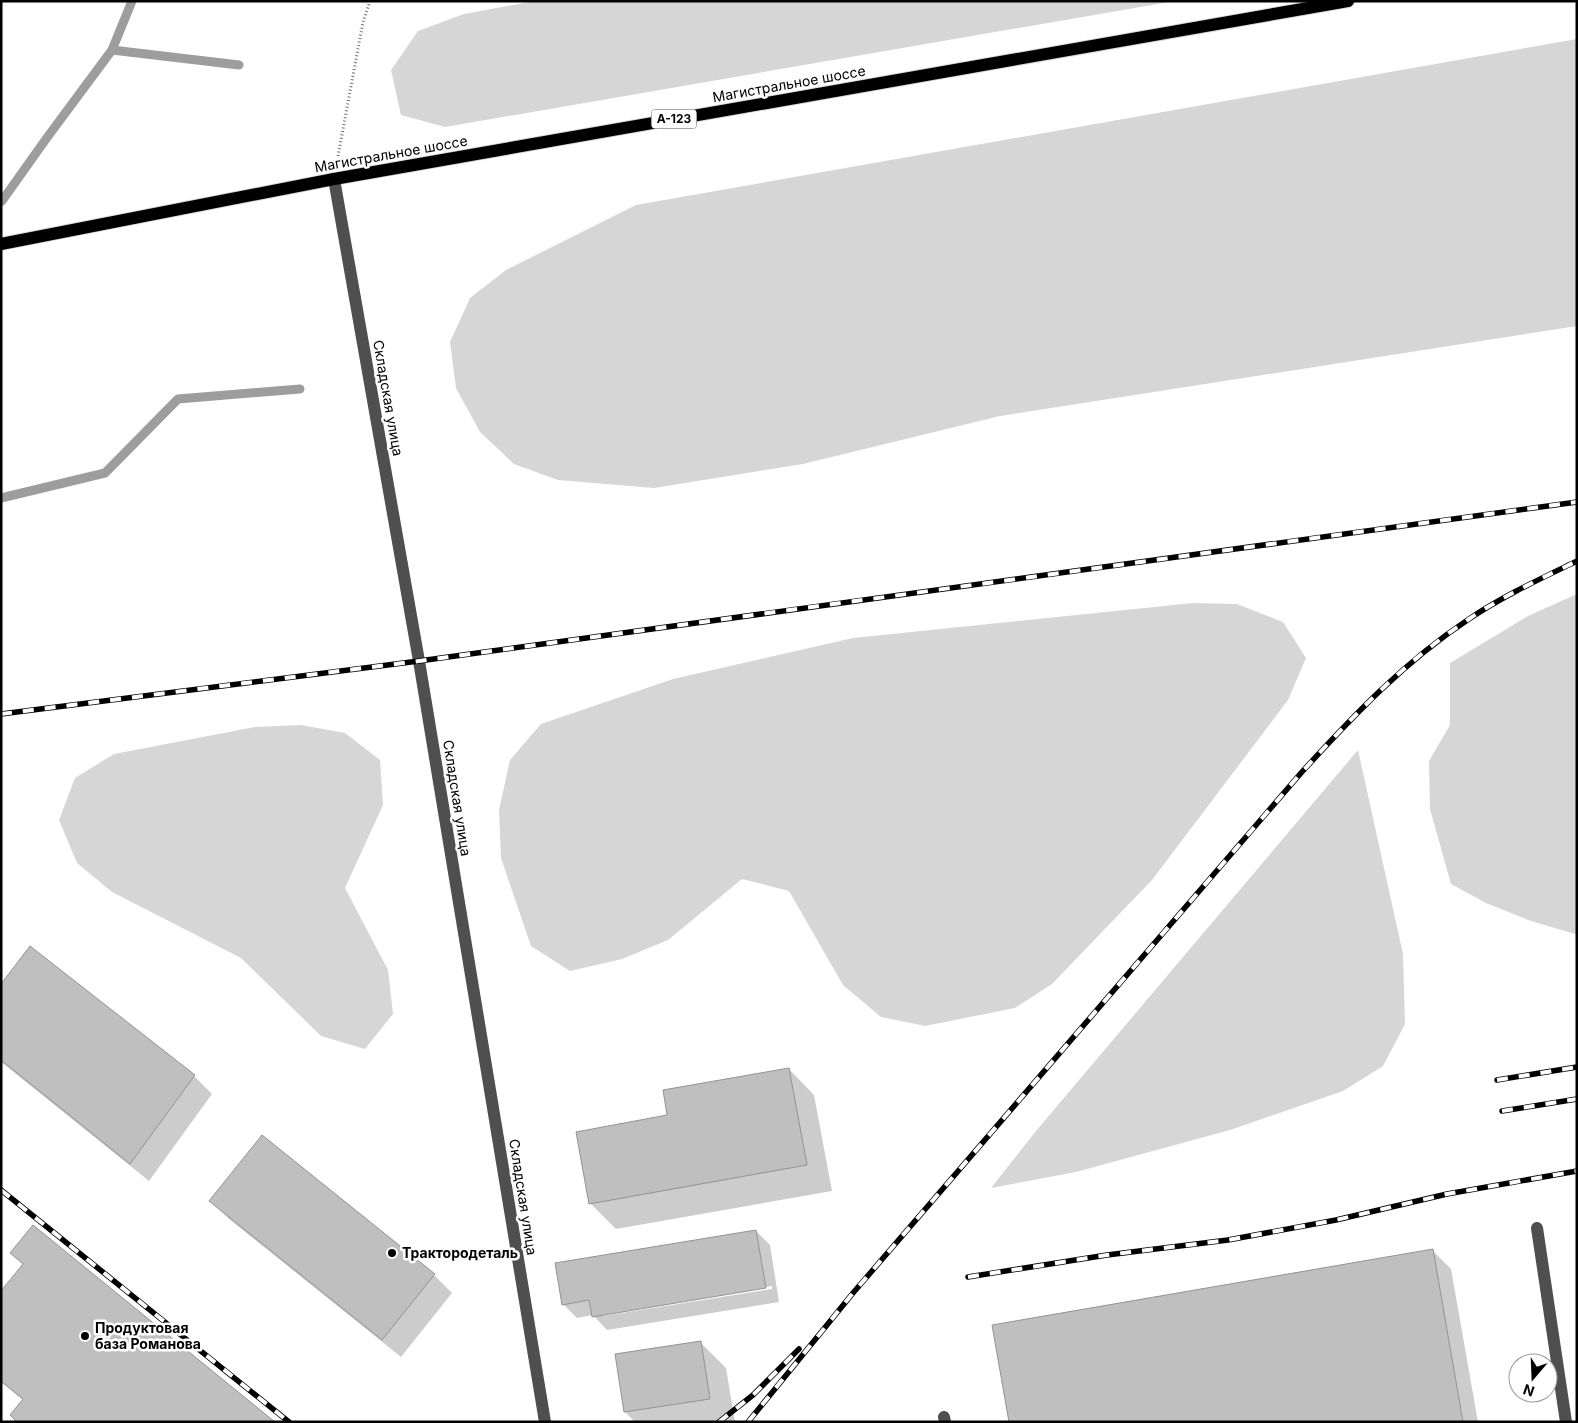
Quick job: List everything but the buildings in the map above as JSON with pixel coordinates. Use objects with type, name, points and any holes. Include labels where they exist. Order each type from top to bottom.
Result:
[{"type":"main road","name":"Магистральное шоссе","points":[[1,244],[334,179],[1348,1]]},
{"type":"street","name":"Складская улица","points":[[334,179],[419,660],[546,1422]]},
{"type":"street","points":[[1537,1228],[1566,1422]]},
{"type":"path","points":[[334,179],[363,22],[370,1]]},
{"type":"shaded area","points":[[535,1],[1175,1],[445,127],[401,115],[391,70],[418,31],[464,14]]},
{"type":"shaded area","points":[[1577,39],[1577,326],[1000,416],[803,464],[654,488],[558,480],[514,464],[480,432],[456,388],[450,342],[470,298],[506,270],[636,205]]},
{"type":"shaded area","points":[[1577,594],[1577,934],[1575,934],[1531,921],[1486,903],[1451,884],[1430,809],[1429,761],[1450,725],[1450,663],[1528,616]]},
{"type":"shaded area","points":[[1193,603],[1237,604],[1283,622],[1306,658],[1288,700],[1152,880],[1052,984],[1015,1008],[925,1026],[881,1017],[843,985],[789,891],[742,879],[668,940],[622,959],[570,971],[531,946],[501,858],[499,810],[510,760],[541,724],[673,679],[853,638]]},
{"type":"shaded area","points":[[301,725],[345,733],[380,760],[383,805],[345,888],[388,970],[393,1014],[365,1049],[321,1036],[241,958],[112,892],[77,863],[59,820],[75,778],[114,754],[255,727]]},
{"type":"shaded area","points":[[1358,750],[1403,954],[1405,1024],[1383,1066],[1343,1091],[1230,1130],[1076,1172],[991,1188],[1036,1131]]},
{"type":"waterway","points":[[112,50],[132,1]]},
{"type":"waterway","points":[[2,201],[112,50],[239,65]]},
{"type":"waterway","points":[[1,498],[105,473],[178,399],[300,389]]},
{"type":"railway","points":[[1,714],[419,661],[1577,502]]},
{"type":"railway","points":[[748,1422],[853,1293],[1301,773],[1340,731],[1380,691],[1445,636],[1495,603],[1577,561]]},
{"type":"railway","points":[[1497,1080],[1577,1067]]},
{"type":"railway","points":[[1502,1111],[1577,1099]]},
{"type":"railway","points":[[968,1277],[1107,1255],[1228,1240],[1336,1220],[1447,1194],[1577,1171]]},
{"type":"railway","points":[[1,1190],[289,1422]]},
{"type":"railway","points":[[719,1422],[753,1395],[799,1349]]},
{"type":"place","name":"Трактородеталь","points":[[392,1253]]},
{"type":"place","name":"Продуктовая база Романова","points":[[85,1336]]}]
